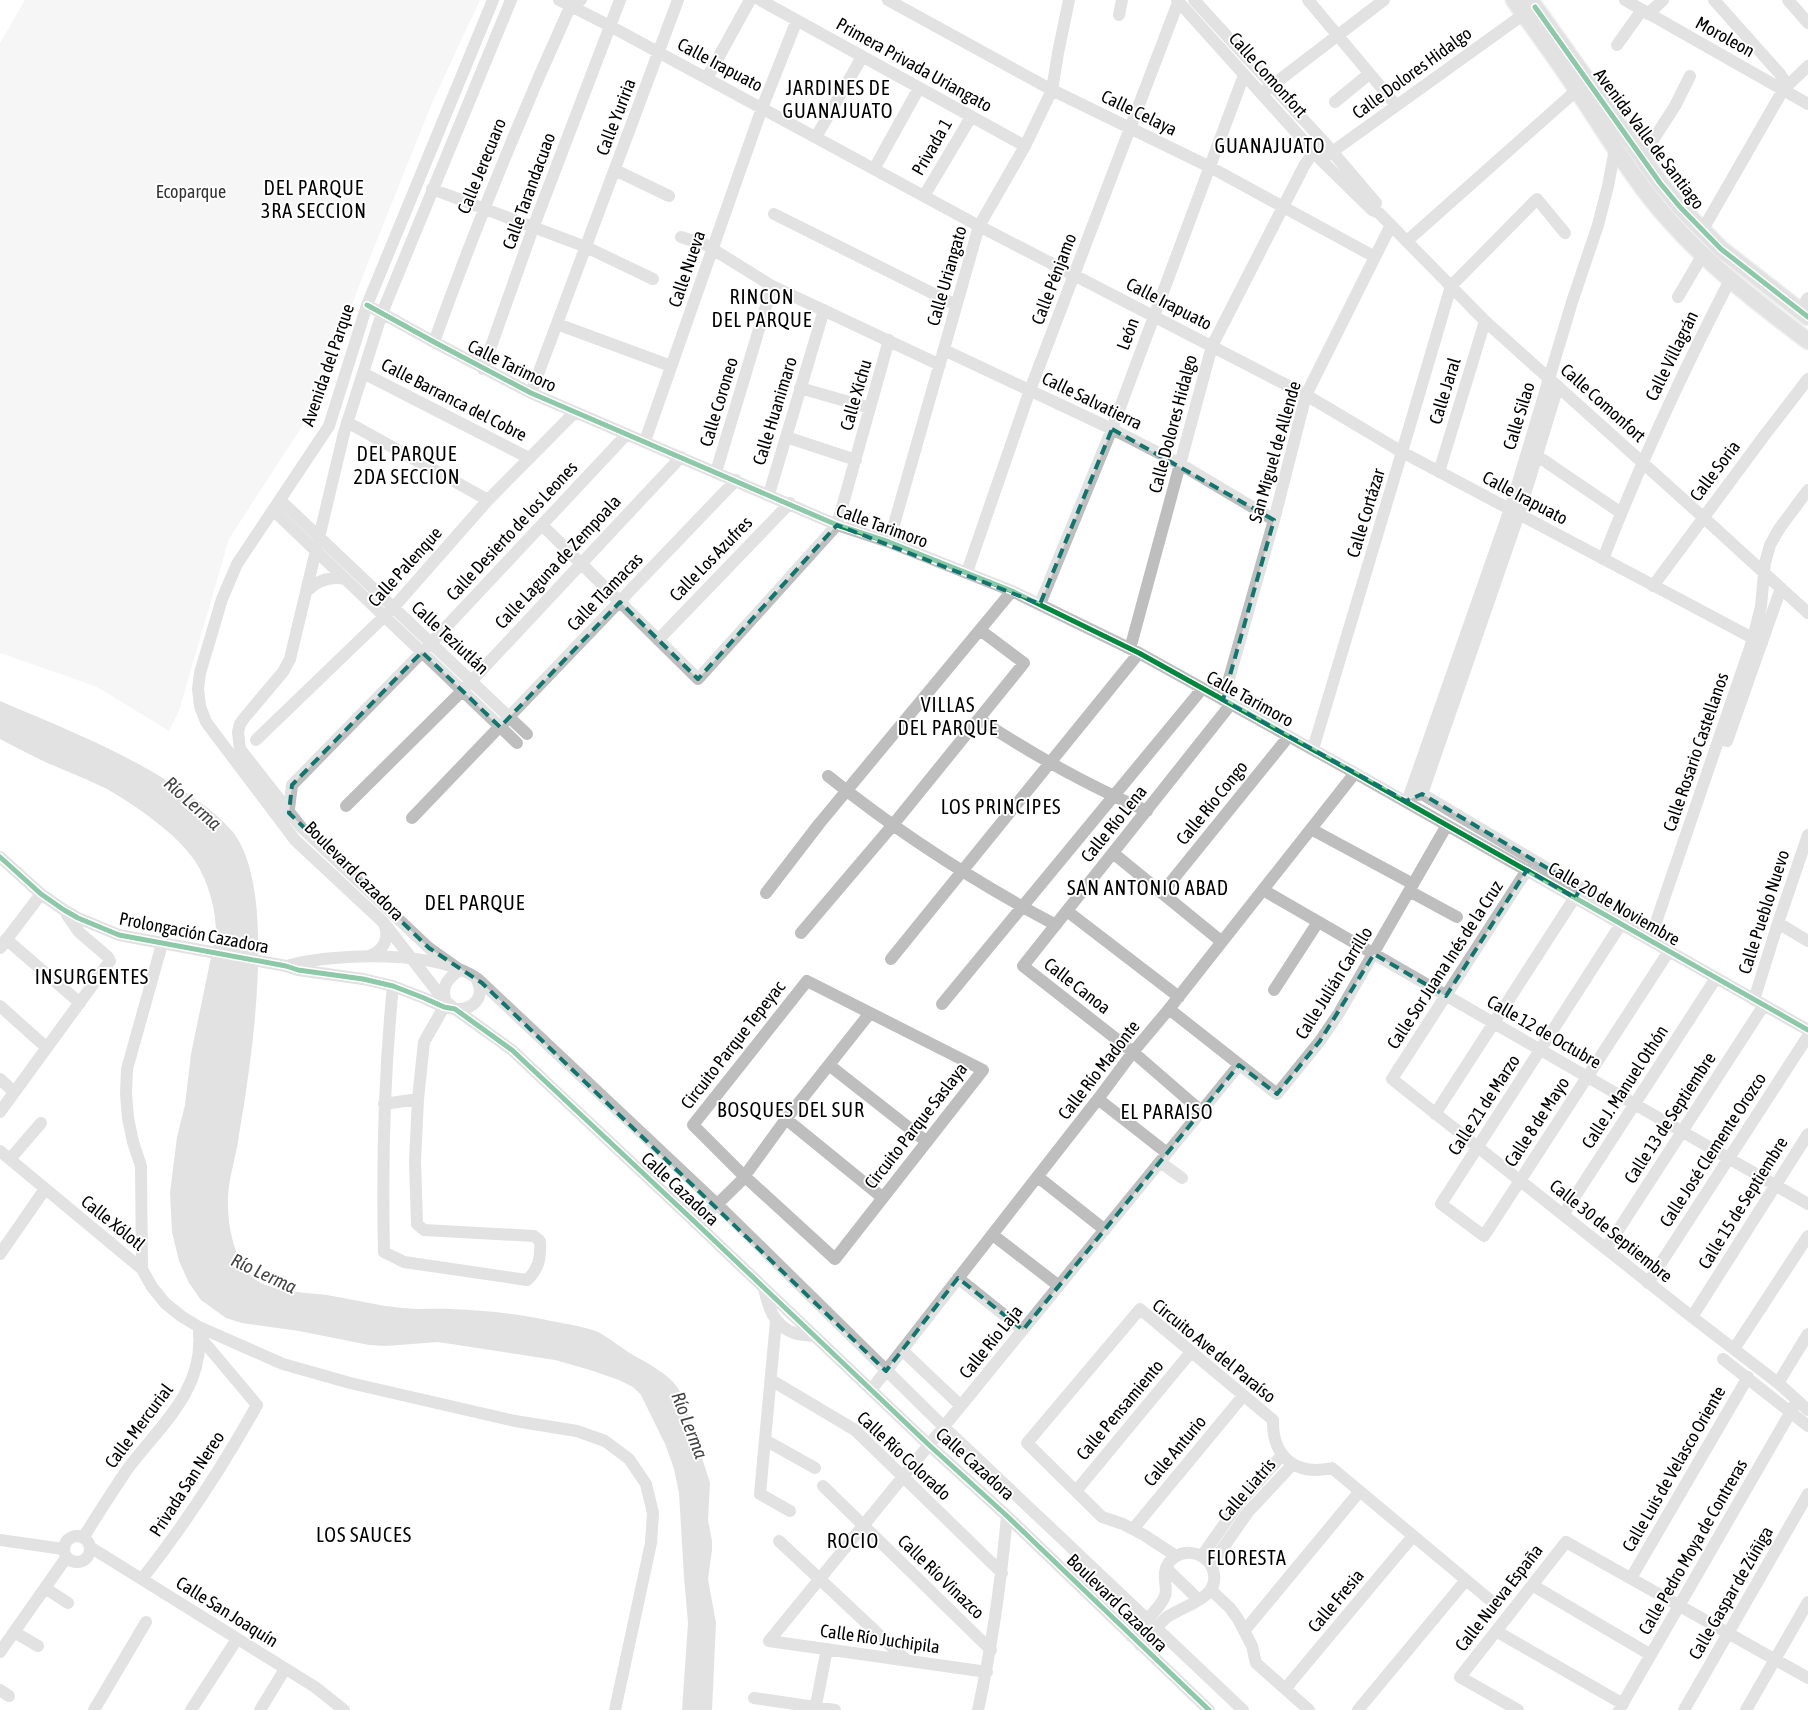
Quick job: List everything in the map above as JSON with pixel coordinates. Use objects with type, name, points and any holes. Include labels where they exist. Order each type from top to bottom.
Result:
[{"type":"main road","name":"Avenida Valle de Santiago","points":[[1514,0],[1533,5],[1660,183],[1702,231],[1741,266],[1805,309]]},
{"type":"main road","name":"Avenida Valle de Santiago","points":[[1533,5],[1577,90],[1640,185],[1702,256],[1808,341]]},
{"type":"street","name":"Avenida del Parque","points":[[235,752],[206,722],[200,706],[198,690],[200,673],[228,581],[237,564],[329,426],[367,304],[493,0]]},
{"type":"street","name":"Avenida del Parque","points":[[235,752],[240,724],[283,672],[290,659],[347,422],[382,313],[511,0]]},
{"type":"street","name":"Calle Tarandacuao","points":[[483,369],[533,228],[620,0]]},
{"type":"street","name":"Calle Yuriria","points":[[531,393],[678,0]]},
{"type":"street","points":[[707,78],[750,0]]},
{"type":"street","name":"Primera Privada Uriangato","points":[[760,0],[1024,146]]},
{"type":"street","name":"Calle Celaya","points":[[888,0],[1052,90],[1210,167],[1375,257]]},
{"type":"street","name":"Calle Uriangato","points":[[889,542],[979,226],[1024,146],[1052,90],[1069,0]]},
{"type":"street","points":[[1120,15],[1122,0]]},
{"type":"street","name":"Calle Comonfort","points":[[1194,0],[1266,90],[1322,155],[1377,204],[1379,213],[1485,321],[1764,573],[1806,608]]},
{"type":"street","points":[[1308,0],[1396,105]]},
{"type":"street","points":[[1266,90],[1384,0]]},
{"type":"street","name":"Moroleon","points":[[1625,0],[1651,6],[1808,104]]},
{"type":"street","points":[[1714,0],[1780,74],[1785,88]]},
{"type":"street","points":[[1788,0],[1808,23]]},
{"type":"street","name":"Calle Comonfort","points":[[1178,1],[1244,75],[1266,90],[1324,142],[1322,155]]},
{"type":"street","name":"Calle Pénjamo","points":[[967,572],[1030,390],[1178,1]]},
{"type":"street","name":"Calle Irapuato","points":[[570,2],[610,26],[979,226],[1306,395],[1402,452],[1757,641]]},
{"type":"street","name":"Calle Jerecuaro","points":[[434,342],[483,209],[570,2]]},
{"type":"street","name":"Calle Dolores Hidalgo","points":[[891,959],[1050,764],[1135,651],[1180,464],[1212,346],[1305,164],[1322,155],[1396,105],[1533,5]]},
{"type":"street","points":[[1617,45],[1651,6]]},
{"type":"street","name":"Calle Nueva","points":[[644,441],[762,108],[797,20]]},
{"type":"street","points":[[816,137],[862,57]]},
{"type":"street","points":[[1702,231],[1785,88],[1808,66]]},
{"type":"street","points":[[1335,102],[1369,74]]},
{"type":"street","name":"León","points":[[1040,604],[1112,429],[1244,75]]},
{"type":"street","points":[[1642,157],[1675,106],[1690,76]]},
{"type":"street","points":[[874,169],[919,88]]},
{"type":"street","points":[[1407,242],[1577,90]]},
{"type":"street","name":"Privada 1","points":[[924,196],[971,117]]},
{"type":"street","name":"Calle Silao","points":[[1422,794],[1514,512],[1553,382],[1598,225],[1615,149]]},
{"type":"street","points":[[615,170],[669,196]]},
{"type":"street","points":[[432,189],[586,247],[653,279]]},
{"type":"street","points":[[1450,286],[1537,199],[1565,233]]},
{"type":"street","points":[[774,214],[956,305]]},
{"type":"street","name":"San Miguel de Allende","points":[[1227,702],[1306,395],[1391,225]]},
{"type":"street","points":[[681,237],[712,249],[772,286],[940,365]]},
{"type":"street","points":[[1678,297],[1702,256]]},
{"type":"street","name":"Calle Villagrán","points":[[1603,559],[1642,462],[1678,383],[1730,280]]},
{"type":"street","name":"Calle Coroneo","points":[[716,472],[772,286]]},
{"type":"street","name":"Calle Cortázar","points":[[1313,749],[1450,286]]},
{"type":"street","name":"Calle Tarimoro","points":[[367,304],[483,369],[531,393],[790,503],[837,525],[889,542],[967,572],[1040,604],[1135,651],[1407,802]]},
{"type":"street","name":"Calle Huanimaro","points":[[769,494],[824,310]]},
{"type":"street","name":"Calle Jaral","points":[[1439,472],[1485,321]]},
{"type":"street","points":[[557,324],[671,366]]},
{"type":"street","name":"Calle Xichu","points":[[837,525],[889,340]]},
{"type":"street","name":"Calle Salvatierra","points":[[944,350],[1112,429],[1180,464],[1274,520]]},
{"type":"street","name":"Calle Barranca del Cobre","points":[[363,373],[529,458]]},
{"type":"street","name":"Calle Soria","points":[[1653,586],[1703,516],[1808,379]]},
{"type":"street","name":"Calle Silao","points":[[1407,802],[1536,455],[1553,382]]},
{"type":"street","points":[[800,388],[870,408]]},
{"type":"street","name":"Calle Palenque","points":[[256,740],[389,612],[488,500],[575,412]]},
{"type":"street","points":[[347,422],[488,500]]},
{"type":"street","name":"Calle Desierto de los Leones","points":[[287,829],[292,785],[431,643],[627,434]]},
{"type":"street","name":"Calle Xichu","points":[[786,437],[856,460]]},
{"type":"street","points":[[1536,455],[1621,513]]},
{"type":"street","name":"Calle Laguna de Zempoala","points":[[346,806],[462,691],[681,457]]},
{"type":"street","name":"Calle Tlamacas","points":[[412,818],[736,480]]},
{"type":"street","name":"Calle Rosario Castellanos","points":[[1757,641],[1767,554],[1774,536],[1808,490]]},
{"type":"street","name":"Calle Los Azufres","points":[[658,640],[790,503]]},
{"type":"street","name":"Calle Teziutlán","points":[[277,505],[319,537],[389,612],[422,652],[516,743]]},
{"type":"street","name":"Calle Teziutlán","points":[[277,505],[316,551],[345,579],[431,643],[527,734]]},
{"type":"street","points":[[542,525],[698,679],[837,525]]},
{"type":"street","points":[[307,591],[320,581],[328,578],[345,579]]},
{"type":"street","name":"Calle Rosario Castellanos","points":[[1653,937],[1757,641],[1781,588]]},
{"type":"street","points":[[766,893],[847,791],[1012,591]]},
{"type":"street","points":[[801,933],[892,826],[1024,663],[980,630]]},
{"type":"street","points":[[942,1004],[1202,688]]},
{"type":"street","name":"Calle Río Lena","points":[[1023,966],[1146,811],[1227,702]]},
{"type":"street","points":[[979,719],[1050,764],[1146,811]]},
{"type":"street","name":"Calle Río Congo","points":[[1162,893],[1289,736]]},
{"type":"street","name":"Boulevard Cazadora","points":[[235,752],[301,827],[430,948],[460,970]]},
{"type":"street","name":"Boulevard Cazadora","points":[[235,752],[295,840],[384,923],[448,1006]]},
{"type":"street","name":"Calle Río Madonte","points":[[870,1390],[1098,1100],[1133,1052],[1355,773]]},
{"type":"street","points":[[828,776],[892,826],[961,872],[1056,925]]},
{"type":"street","points":[[1407,802],[1412,796],[1422,794],[1578,893],[1653,937]]},
{"type":"street","name":"Calle 20 de Noviembre","points":[[1407,802],[1527,870],[1578,893],[1620,924],[1653,937],[1669,951],[1808,1030]]},
{"type":"street","name":"Calle Julián Carrillo","points":[[1240,1065],[1277,1094],[1330,1027],[1447,825]]},
{"type":"street","points":[[1311,829],[1411,888],[1457,918]]},
{"type":"street","name":"Calle Pueblo Nuevo","points":[[1759,1002],[1778,923],[1808,835]]},
{"type":"street","points":[[1113,853],[1222,942]]},
{"type":"street","name":"Prolongación Cazadora","points":[[0,857],[41,894],[64,910],[119,935],[280,964]]},
{"type":"street","name":"Calle Sor Juana Inés de la Cruz","points":[[1392,1079],[1527,870]]},
{"type":"street","name":"Calle 12 de Octubre","points":[[1263,890],[1808,1204]]},
{"type":"street","points":[[1435,1114],[1578,893]]},
{"type":"street","points":[[41,894],[3,944],[80,1002]]},
{"type":"street","points":[[0,1112],[110,961],[108,957],[79,932],[64,910]]},
{"type":"street","points":[[1067,910],[1179,996]]},
{"type":"street","points":[[1274,990],[1318,922]]},
{"type":"street","points":[[369,956],[379,952],[385,943],[387,933],[384,923]]},
{"type":"street","points":[[1778,923],[1808,941]]},
{"type":"street","name":"Calle 21 de Marzo","points":[[1484,1236],[1441,1204],[1620,924]]},
{"type":"street","points":[[142,1269],[141,1166],[128,1118],[126,1094],[127,1069],[162,944]]},
{"type":"street","name":"Calle 8 de Mayo","points":[[1484,1236],[1669,951]]},
{"type":"street","name":"Calle Cazadora","points":[[280,964],[369,956],[412,959],[443,964],[474,976],[715,1202],[944,1427]]},
{"type":"street","name":"Calle Cazadora","points":[[280,964],[298,970],[363,979],[393,986],[448,1006],[512,1050],[870,1390],[1007,1516]]},
{"type":"street","name":"Calle Canoa","points":[[1023,966],[1133,1052],[1201,1112]]},
{"type":"street","points":[[448,1006],[443,992],[444,986],[450,977],[460,970]]},
{"type":"street","points":[[448,1006],[466,1008],[477,1001],[480,988],[474,976]]},
{"type":"street","name":"Calle J. Manuel Othón","points":[[1563,1215],[1716,978]]},
{"type":"street","name":"Circuito Parque Saslaya","points":[[744,1172],[835,1259],[983,1070],[806,981]]},
{"type":"street","name":"Circuito Parque Tepeyac","points":[[744,1172],[693,1125],[806,981]]},
{"type":"street","points":[[393,986],[384,1104],[382,1178],[384,1252],[404,1262],[527,1280],[535,1272],[541,1255],[540,1241],[534,1236],[424,1230],[417,1224],[415,1161],[418,1099],[424,1042],[448,1006]]},
{"type":"street","name":"Calle 13 de Septiembre","points":[[1606,1249],[1682,1132],[1759,1002]]},
{"type":"street","points":[[0,1006],[46,1048]]},
{"type":"street","points":[[1169,1009],[1240,1065]]},
{"type":"street","points":[[694,1221],[744,1172],[870,1013]]},
{"type":"street","name":"Calle José Clemente Orozco","points":[[1648,1283],[1808,1036]]},
{"type":"street","points":[[829,1065],[927,1142]]},
{"type":"street","name":"Calle Río Laja","points":[[769,1641],[1240,1065]]},
{"type":"street","points":[[0,1079],[14,1092]]},
{"type":"street","name":"Calle 30 de Septiembre","points":[[1392,1079],[1648,1283],[1778,1383],[1808,1426]]},
{"type":"street","points":[[384,1104],[418,1099]]},
{"type":"street","points":[[1098,1100],[1163,1158],[1182,1178]]},
{"type":"street","points":[[786,1119],[883,1198]]},
{"type":"street","points":[[5,1155],[41,1123]]},
{"type":"street","name":"Calle 15 de Septiembre","points":[[1692,1317],[1808,1134]]},
{"type":"street","name":"Calle Xólotl","points":[[5,1155],[142,1269],[152,1287],[165,1303],[199,1331]]},
{"type":"street","points":[[1038,1177],[1105,1230]]},
{"type":"street","points":[[0,1254],[45,1189]]},
{"type":"street","points":[[992,1234],[1059,1286]]},
{"type":"street","points":[[1734,1349],[1808,1236]]},
{"type":"street","points":[[958,1278],[1023,1330]]},
{"type":"street","points":[[764,1288],[768,1305],[776,1321],[794,1333],[815,1336]]},
{"type":"street","name":"Circuito Ave del Paraíso","points":[[1176,1556],[1155,1541],[1133,1529],[1102,1517],[1027,1443],[1140,1309],[1273,1420],[1272,1432],[1282,1455],[1293,1464],[1305,1470],[1319,1471],[1332,1468],[1490,1600]]},
{"type":"street","points":[[776,1321],[760,1494],[790,1511]]},
{"type":"street","points":[[199,1331],[283,1364],[350,1383],[515,1421],[577,1431],[605,1441],[629,1459],[646,1484],[653,1513],[651,1543],[615,1710]]},
{"type":"street","name":"Privada San Nereo","points":[[142,1579],[204,1495],[256,1405],[199,1331]]},
{"type":"street","name":"Calle Mercurial","points":[[86,1542],[128,1470],[186,1394],[197,1366],[199,1331]]},
{"type":"street","points":[[1778,1383],[1808,1334]]},
{"type":"street","points":[[902,1350],[961,1406]]},
{"type":"street","name":"Calle Pensamiento","points":[[1076,1491],[1191,1352]]},
{"type":"street","name":"Calle 30 de Septiembre","points":[[1723,1359],[1794,1406],[1808,1410]]},
{"type":"street","name":"Calle Luis de Velasco Oriente","points":[[1631,1578],[1748,1377]]},
{"type":"street","name":"Calle Río Colorado","points":[[770,1380],[854,1430],[1002,1573]]},
{"type":"street","name":"Calle Anturio","points":[[1133,1529],[1243,1396]]},
{"type":"street","name":"Calle Pedro Moya de Contreras","points":[[1621,1707],[1794,1406]]},
{"type":"street","name":"Boulevard Cazadora","points":[[944,1427],[1243,1710]]},
{"type":"street","points":[[765,1440],[816,1468]]},
{"type":"street","name":"Calle Liatris","points":[[1206,1560],[1240,1503],[1282,1455]]},
{"type":"street","name":"Calle Liatris","points":[[1206,1560],[1293,1464]]},
{"type":"street","name":"Calle Río Vinazco","points":[[824,1486],[990,1650]]},
{"type":"street","points":[[1245,1630],[1360,1491]]},
{"type":"street","name":"Calle Gaspar de Zúñiga","points":[[1684,1710],[1808,1494]]},
{"type":"street","points":[[978,1710],[1002,1573],[1007,1516]]},
{"type":"street","name":"Boulevard Cazadora","points":[[1007,1516],[1208,1710]]},
{"type":"street","points":[[0,1540],[65,1553],[72,1562],[81,1562],[88,1556],[86,1542],[76,1536],[65,1543],[65,1553],[45,1588],[0,1652]]},
{"type":"street","name":"Calle Fresia","points":[[1285,1689],[1413,1536]]},
{"type":"street","points":[[778,1541],[906,1660]]},
{"type":"street","name":"Calle San Joaquín","points":[[86,1542],[285,1669],[344,1710]]},
{"type":"street","name":"Calle Nueva España","points":[[1518,1710],[1460,1676],[1566,1542],[1631,1578]]},
{"type":"street","points":[[1136,1640],[1152,1624],[1199,1600],[1211,1590],[1214,1578],[1206,1560],[1189,1552],[1176,1556],[1166,1568],[1164,1574],[1166,1592],[1152,1624]]},
{"type":"street","points":[[1166,1568],[1199,1600]]},
{"type":"street","points":[[1631,1578],[1808,1678]]},
{"type":"street","points":[[1358,1710],[1466,1580]]},
{"type":"street","points":[[1532,1585],[1651,1655]]},
{"type":"street","points":[[45,1588],[68,1603]]},
{"type":"street","points":[[1211,1590],[1230,1608],[1245,1630],[1252,1646],[1256,1663],[1309,1710]]},
{"type":"street","points":[[1746,1710],[1808,1602]]},
{"type":"street","points":[[94,1710],[146,1622]]},
{"type":"street","points":[[1496,1631],[1621,1707]]},
{"type":"street","points":[[14,1632],[38,1646]]},
{"type":"street","points":[[191,1710],[236,1639]]},
{"type":"street","name":"Calle Río Juchipila","points":[[769,1641],[986,1672]]},
{"type":"street","points":[[816,1709],[827,1649]]},
{"type":"street","points":[[260,1710],[285,1669]]},
{"type":"street","points":[[754,1698],[816,1709],[835,1710]]},
{"type":"highlighted area","points":[[1112,429],[1274,520],[1223,700],[1406,801],[1422,794],[1581,888],[1575,898],[1527,870],[1446,996],[1374,954],[1320,1041],[1277,1094],[1239,1065],[1023,1330],[958,1278],[886,1371],[482,983],[429,948],[289,813],[292,785],[422,652],[500,727],[620,602],[698,679],[837,525],[1040,604]]},
{"type":"green space","name":"Ecoparque","points":[[25,0],[480,0],[432,103],[367,265],[312,411],[229,539],[179,711],[169,731],[97,687],[0,653],[0,43]]},
{"type":"water","name":"Río Lerma","points":[[0,701],[106,747],[147,768],[201,803],[225,823],[232,831],[246,857],[255,892],[258,933],[258,978],[250,1066],[238,1144],[229,1187],[228,1205],[229,1223],[234,1244],[246,1271],[259,1282],[268,1286],[298,1292],[409,1309],[445,1309],[501,1313],[587,1328],[602,1334],[654,1367],[667,1376],[678,1388],[682,1395],[710,1483],[708,1520],[712,1550],[708,1579],[716,1623],[712,1710],[682,1710],[688,1623],[679,1493],[674,1469],[666,1446],[641,1395],[633,1387],[619,1380],[555,1360],[438,1342],[386,1346],[369,1345],[299,1331],[242,1323],[226,1318],[201,1300],[189,1283],[179,1261],[172,1232],[170,1193],[177,1137],[185,1105],[191,1054],[216,933],[215,914],[204,877],[195,861],[178,841],[130,803],[107,789],[41,760],[0,739]]},
{"type":"cycle path","points":[[1535,7],[1660,183],[1680,207],[1721,249],[1808,317]]},
{"type":"cycle path","points":[[367,305],[531,393],[837,525],[889,542],[1012,591],[1139,653],[1355,773],[1808,1030]]},
{"type":"cycle path","points":[[0,857],[41,894],[64,910],[119,935],[286,966],[298,970],[363,979],[393,986],[444,1007],[455,1009],[512,1050],[929,1445],[1007,1516],[1209,1710]]},
{"type":"district","name":"JARDINES DE GUANAJUATO","points":[[838,100]]},
{"type":"district","name":"GUANAJUATO","points":[[1270,146]]},
{"type":"district","name":"DEL PARQUE 3RA SECCION","points":[[314,200]]},
{"type":"district","name":"RINCON DEL PARQUE","points":[[762,308]]},
{"type":"district","name":"DEL PARQUE 2DA SECCION","points":[[407,466]]},
{"type":"district","name":"VILLAS DEL PARQUE","points":[[948,716]]},
{"type":"district","name":"LOS PRINCIPES","points":[[1001,807]]},
{"type":"district","name":"SAN ANTONIO ABAD","points":[[1148,888]]},
{"type":"district","name":"DEL PARQUE","points":[[475,903]]},
{"type":"district","name":"INSURGENTES","points":[[92,977]]},
{"type":"district","name":"BOSQUES DEL SUR","points":[[791,1110]]},
{"type":"district","name":"EL PARAISO","points":[[1167,1112]]},
{"type":"district","name":"LOS SAUCES","points":[[364,1535]]},
{"type":"district","name":"ROCIO","points":[[853,1541]]},
{"type":"district","name":"FLORESTA","points":[[1247,1558]]}]
